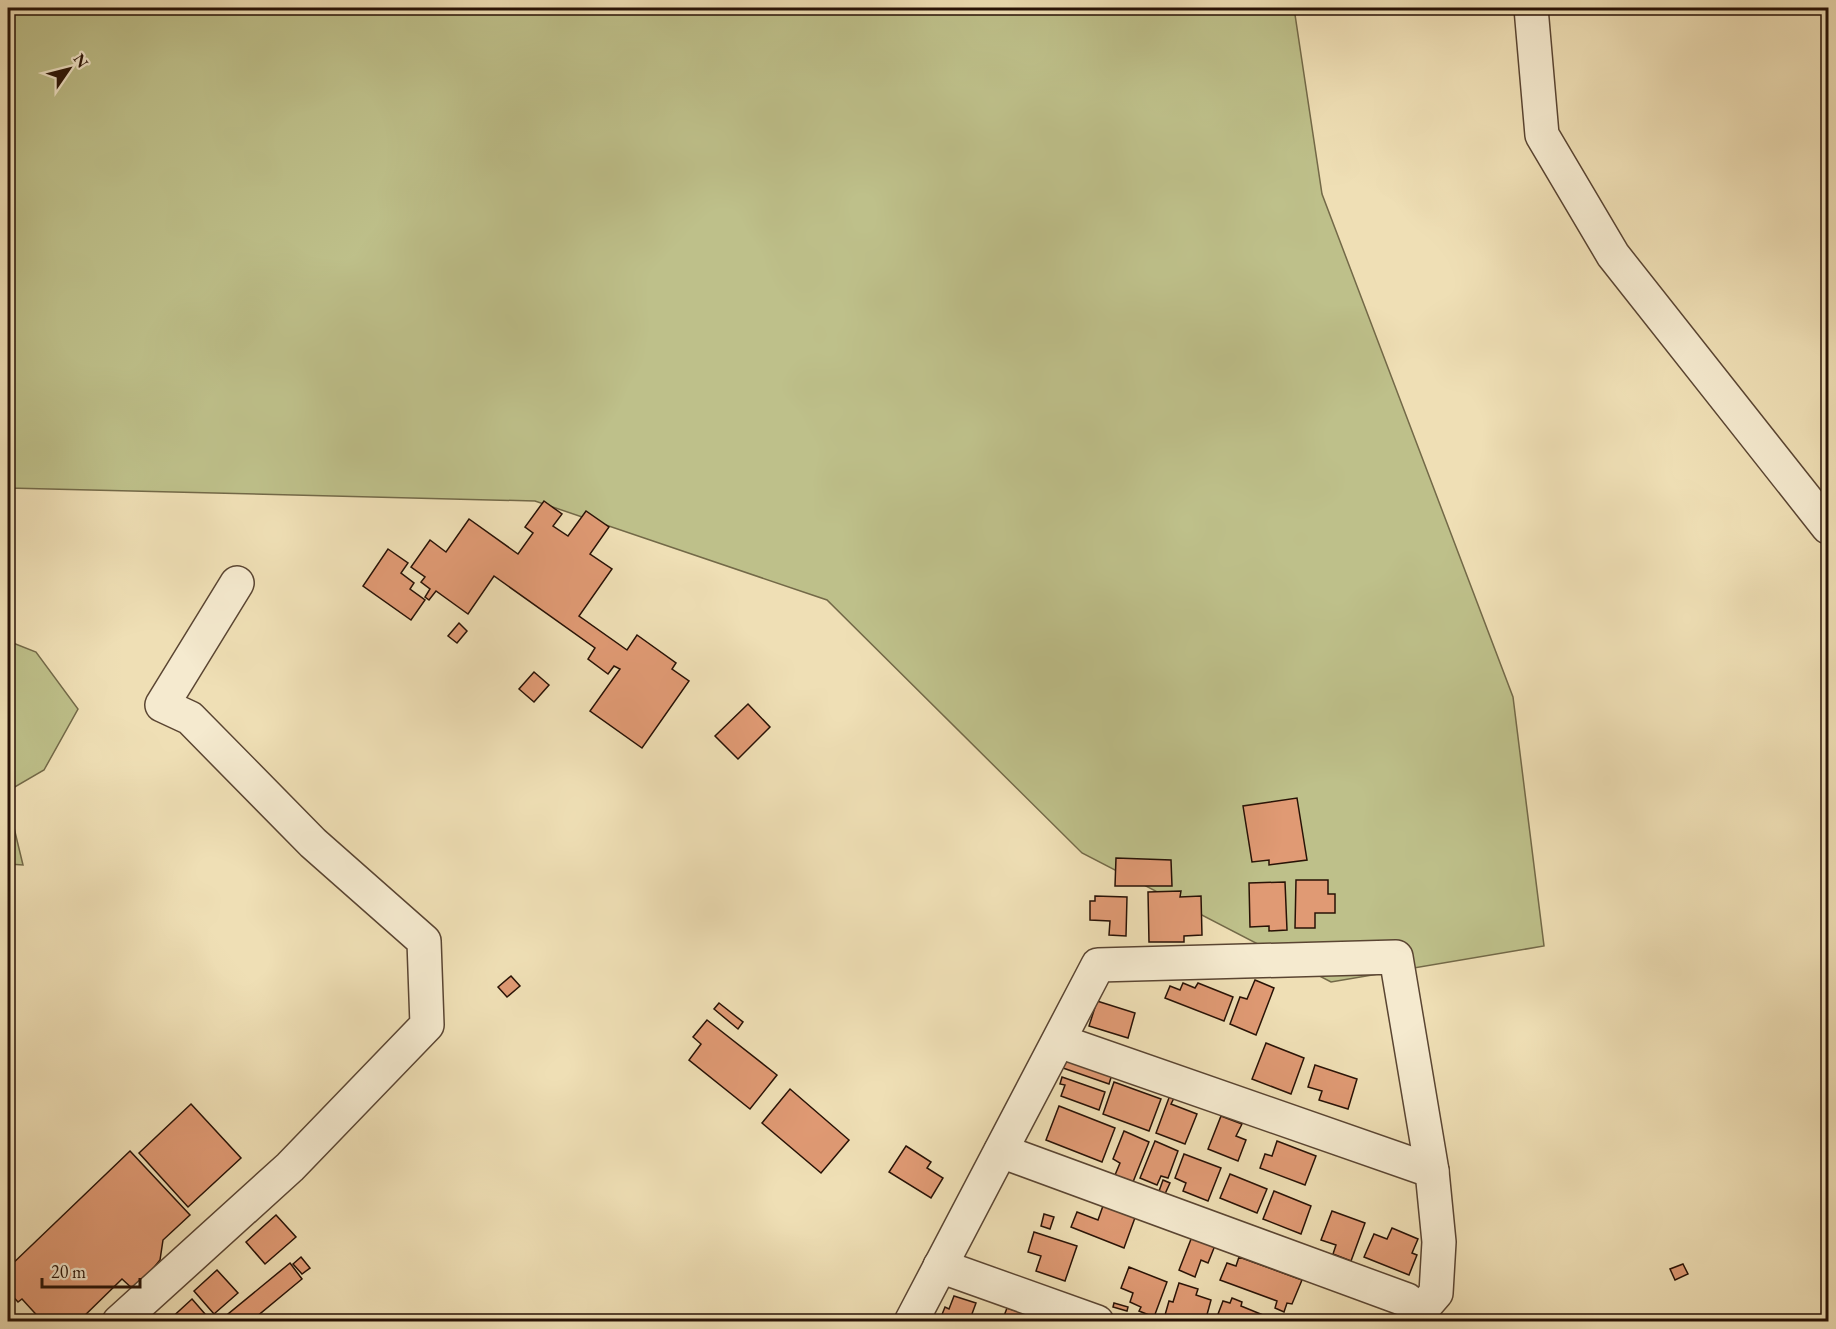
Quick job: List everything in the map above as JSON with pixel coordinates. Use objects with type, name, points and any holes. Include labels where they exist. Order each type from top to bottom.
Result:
[{"type":"street","points":[[1531,8],[1542,135],[1612,255],[1828,527]]},
{"type":"street","points":[[119,1322],[290,1167],[427,1025],[424,940],[313,843],[190,718],[162,705],[237,583]]},
{"type":"street","points":[[911,1322],[1098,965],[1396,957],[1432,1171],[1439,1242],[1436,1293],[1415,1316],[1407,1300],[1001,1151]]},
{"type":"street","points":[[1059,1041],[1432,1171]]},
{"type":"street","points":[[940,1266],[1097,1322]]},
{"type":"green space","points":[[8,8],[1294,8],[1322,194],[1513,697],[1544,946],[1331,982],[1082,853],[827,600],[535,501],[8,488]]},
{"type":"green space","points":[[8,641],[36,652],[78,709],[44,770],[8,791]]},
{"type":"green space","points":[[8,803],[23,865],[8,864]]},
{"type":"building","points":[[544,501],[562,514],[553,526],[568,536],[586,511],[609,527],[590,554],[612,569],[579,616],[627,650],[637,635],[676,663],[672,669],[689,681],[642,748],[590,711],[620,669],[614,666],[608,674],[588,659],[595,648],[494,576],[468,614],[436,591],[429,600],[425,597],[430,589],[421,582],[425,577],[411,567],[430,540],[446,552],[469,519],[518,554],[533,533],[525,527]]},
{"type":"building","points":[[388,549],[408,563],[401,573],[414,583],[410,589],[425,600],[411,620],[363,586]]},
{"type":"building","points":[[459,623],[467,631],[457,643],[448,636]]},
{"type":"building","points":[[534,672],[549,685],[534,702],[519,689]]},
{"type":"building","points":[[748,704],[770,727],[738,759],[715,736]]},
{"type":"building","points":[[1297,798],[1307,860],[1269,865],[1269,860],[1252,862],[1243,806]]},
{"type":"building","points":[[1116,858],[1171,860],[1172,886],[1115,886]]},
{"type":"building","points":[[1296,880],[1328,880],[1328,894],[1335,894],[1335,913],[1315,913],[1315,928],[1295,928]]},
{"type":"building","points":[[1285,882],[1287,930],[1269,931],[1269,926],[1250,927],[1249,883]]},
{"type":"building","points":[[1181,891],[1180,897],[1201,896],[1202,935],[1184,936],[1184,942],[1149,942],[1148,892]]},
{"type":"building","points":[[1095,896],[1127,897],[1126,936],[1109,935],[1110,921],[1090,920],[1090,901],[1095,901]]},
{"type":"building","points":[[511,976],[520,986],[507,997],[498,987]]},
{"type":"building","points":[[1255,980],[1274,988],[1256,1035],[1230,1024],[1240,997],[1247,999]]},
{"type":"building","points":[[1183,983],[1195,988],[1198,983],[1233,997],[1224,1021],[1165,998],[1170,986],[1180,990]]},
{"type":"building","points":[[1097,1001],[1135,1013],[1128,1038],[1089,1026]]},
{"type":"building","points":[[719,1003],[743,1022],[738,1029],[714,1009]]},
{"type":"building","points":[[707,1020],[777,1075],[750,1109],[689,1060],[701,1044],[693,1037]]},
{"type":"building","points":[[1266,1043],[1304,1058],[1291,1094],[1252,1079]]},
{"type":"building","points":[[1068,1055],[1113,1071],[1109,1084],[1063,1068]]},
{"type":"building","points":[[1315,1065],[1357,1079],[1348,1109],[1319,1100],[1322,1091],[1308,1087]]},
{"type":"building","points":[[1062,1077],[1105,1092],[1099,1110],[1061,1096],[1065,1085],[1060,1084]]},
{"type":"building","points":[[1114,1082],[1161,1099],[1149,1131],[1103,1114]]},
{"type":"building","points":[[790,1089],[849,1140],[821,1173],[762,1123]]},
{"type":"building","points":[[1170,1095],[1175,1096],[1171,1104],[1197,1114],[1185,1144],[1156,1133]]},
{"type":"building","points":[[191,1104],[241,1158],[188,1207],[139,1153]]},
{"type":"building","points":[[1059,1106],[1115,1128],[1102,1162],[1046,1140]]},
{"type":"building","points":[[1221,1116],[1242,1124],[1236,1136],[1246,1140],[1238,1161],[1208,1149]]},
{"type":"building","points":[[1124,1131],[1149,1142],[1133,1182],[1115,1175],[1120,1163],[1113,1159]]},
{"type":"building","points":[[1155,1141],[1178,1151],[1168,1178],[1161,1176],[1157,1185],[1140,1178]]},
{"type":"building","points":[[1277,1141],[1316,1156],[1305,1185],[1260,1168],[1265,1154],[1272,1156]]},
{"type":"building","points":[[906,1146],[931,1162],[927,1168],[943,1178],[931,1198],[889,1172]]},
{"type":"building","points":[[130,1151],[190,1215],[163,1240],[160,1260],[135,1291],[122,1279],[78,1322],[43,1322],[22,1299],[18,1302],[8,1291],[8,1268]]},
{"type":"building","points":[[1184,1154],[1221,1168],[1208,1201],[1183,1191],[1186,1183],[1175,1178]]},
{"type":"building","points":[[1230,1174],[1267,1189],[1257,1213],[1220,1198]]},
{"type":"building","points":[[1163,1180],[1170,1183],[1164,1196],[1158,1194]]},
{"type":"building","points":[[1274,1191],[1311,1206],[1301,1234],[1263,1219]]},
{"type":"building","points":[[1104,1203],[1136,1215],[1124,1248],[1071,1227],[1077,1212],[1098,1220]]},
{"type":"building","points":[[1332,1211],[1365,1223],[1351,1261],[1333,1254],[1336,1245],[1321,1240]]},
{"type":"building","points":[[1044,1214],[1054,1217],[1050,1229],[1041,1226]]},
{"type":"building","points":[[276,1215],[296,1237],[265,1264],[246,1242]]},
{"type":"building","points":[[1392,1228],[1418,1239],[1412,1253],[1417,1255],[1409,1275],[1364,1257],[1374,1234],[1387,1239]]},
{"type":"building","points":[[1034,1232],[1077,1246],[1065,1281],[1036,1271],[1041,1256],[1028,1252]]},
{"type":"building","points":[[1193,1234],[1216,1243],[1208,1263],[1201,1260],[1195,1277],[1179,1270]]},
{"type":"building","points":[[301,1257],[310,1268],[302,1274],[293,1264]]},
{"type":"building","points":[[1239,1257],[1302,1280],[1292,1304],[1287,1303],[1284,1312],[1275,1308],[1277,1301],[1220,1280],[1227,1263],[1236,1266]]},
{"type":"building","points":[[290,1263],[302,1279],[250,1322],[224,1322],[222,1319]]},
{"type":"building","points":[[1683,1264],[1688,1274],[1675,1280],[1670,1269]]},
{"type":"building","points":[[1129,1267],[1167,1282],[1154,1317],[1139,1311],[1141,1307],[1130,1302],[1133,1293],[1121,1288]]},
{"type":"building","points":[[217,1270],[238,1293],[214,1314],[194,1291]]},
{"type":"building","points":[[1179,1283],[1198,1289],[1196,1295],[1211,1300],[1205,1322],[1185,1322],[1165,1315],[1169,1301],[1173,1302]]},
{"type":"building","points":[[954,1296],[976,1303],[969,1322],[939,1322],[945,1307],[949,1309]]},
{"type":"building","points":[[1232,1298],[1242,1302],[1241,1306],[1263,1315],[1261,1322],[1215,1322],[1223,1301],[1230,1303]]},
{"type":"building","points":[[192,1299],[212,1322],[167,1322]]},
{"type":"building","points":[[1114,1303],[1128,1307],[1127,1311],[1113,1307]]},
{"type":"building","points":[[1007,1308],[1041,1319],[1040,1322],[999,1322]]}]
